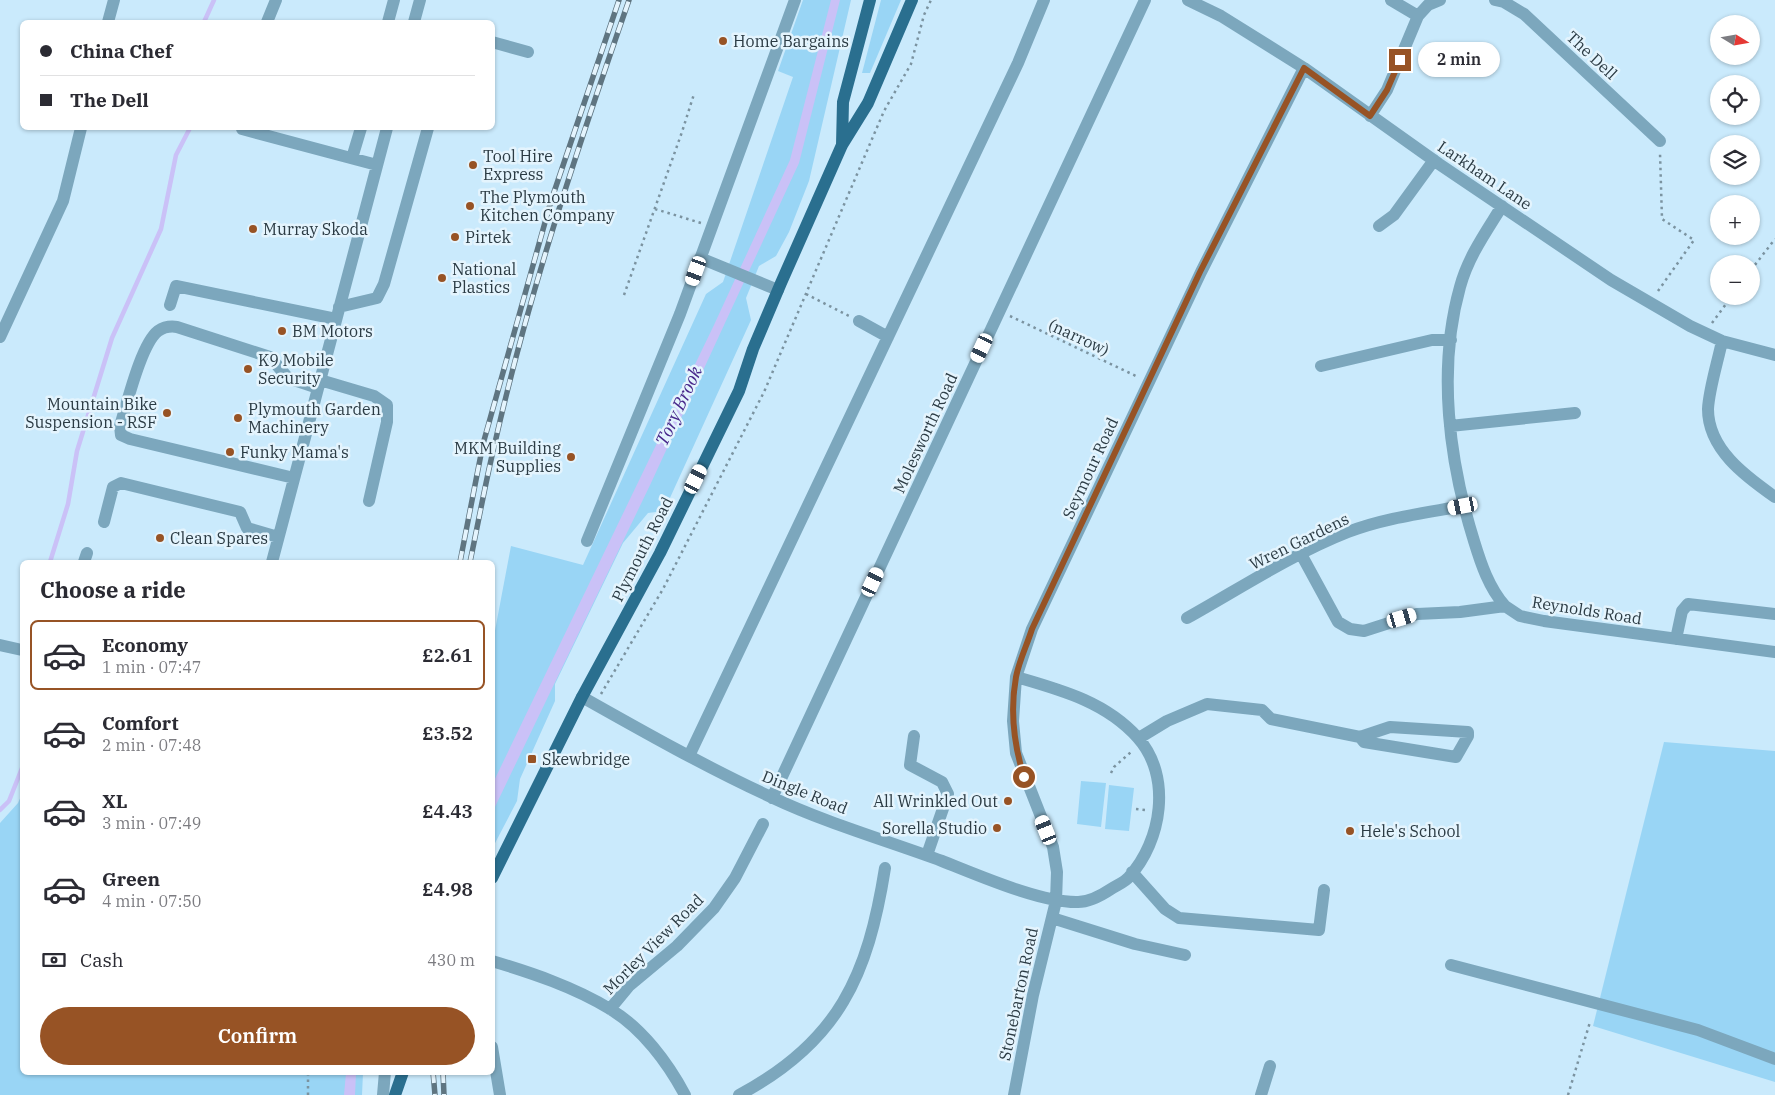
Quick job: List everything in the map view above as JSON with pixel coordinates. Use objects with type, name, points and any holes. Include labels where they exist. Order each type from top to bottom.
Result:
[{"type":"main road","name":"Plymouth Road","points":[[842,145],[843,102],[870,0]]},
{"type":"main road","name":"Plymouth Road","points":[[495,872],[582,697],[660,553],[739,392],[753,349],[778,290],[842,145],[868,103],[912,0]]},
{"type":"main road","points":[[395,1095],[401,1075]]},
{"type":"street","points":[[109,20],[114,0]]},
{"type":"street","points":[[268,20],[276,0]]},
{"type":"street","points":[[389,20],[394,0]]},
{"type":"street","points":[[416,20],[420,0]]},
{"type":"street","points":[[587,541],[680,314],[795,0]]},
{"type":"street","points":[[689,756],[1014,72],[1044,0]]},
{"type":"street","name":"Molesworth Road","points":[[772,798],[1145,0]]},
{"type":"street","name":"Larkham Lane","points":[[1188,0],[1221,16],[1304,68],[1370,116],[1611,280],[1704,333],[1722,341],[1775,355]]},
{"type":"street","points":[[1391,0],[1418,16]]},
{"type":"street","points":[[1370,116],[1387,90],[1418,16],[1428,5],[1440,0]]},
{"type":"street","name":"The Dell","points":[[1495,0],[1504,2],[1524,14],[1660,141]]},
{"type":"street","points":[[495,43],[528,52]]},
{"type":"street","name":"Seymour Road","points":[[1056,901],[1057,872],[1053,848],[1016,753],[1013,721],[1016,677],[1032,629],[1200,272],[1304,68]]},
{"type":"street","points":[[0,337],[63,201],[81,130]]},
{"type":"street","points":[[246,130],[377,165]]},
{"type":"street","points":[[352,158],[359,130]]},
{"type":"street","points":[[272,560],[386,130]]},
{"type":"street","points":[[170,305],[176,286],[338,313],[377,298],[384,284],[427,130]]},
{"type":"street","points":[[1379,226],[1394,215],[1434,160]]},
{"type":"street","points":[[1301,554],[1338,622],[1350,629],[1364,631],[1418,614],[1460,612],[1505,606],[1491,587],[1463,506],[1450,426],[1448,383],[1460,286],[1470,257],[1502,206]]},
{"type":"street","points":[[700,258],[778,290]]},
{"type":"street","points":[[859,321],[888,337]]},
{"type":"street","points":[[294,478],[121,435],[120,426],[141,361],[154,335],[170,326],[177,327],[275,360],[288,378],[374,396],[388,405],[387,422],[369,501]]},
{"type":"street","points":[[1321,366],[1432,340],[1452,340]]},
{"type":"street","points":[[1722,341],[1708,408],[1711,430],[1726,455],[1750,479],[1775,497]]},
{"type":"street","points":[[1450,426],[1576,413]]},
{"type":"street","points":[[104,522],[113,488],[121,483],[240,512],[247,528],[278,536]]},
{"type":"street","name":"Wren Gardens","points":[[1187,618],[1301,554],[1349,532],[1390,520],[1463,506]]},
{"type":"street","points":[[1676,639],[1682,611],[1688,604],[1775,614]]},
{"type":"street","name":"Reynolds Road","points":[[1505,606],[1520,616],[1544,622],[1775,652]]},
{"type":"street","points":[[0,645],[20,650]]},
{"type":"street","points":[[1016,677],[1067,692],[1109,711],[1141,742],[1167,721],[1207,704],[1262,710],[1271,719],[1360,737],[1390,727],[1468,732],[1468,736],[1456,757],[1364,742],[1360,737]]},
{"type":"street","name":"Dingle Road","points":[[582,697],[689,756],[772,798],[1056,901],[1081,903],[1100,896],[1129,878],[1150,845],[1159,818],[1159,795],[1152,760],[1141,742]]},
{"type":"street","points":[[914,736],[910,765],[942,782],[948,794],[926,855]]},
{"type":"street","name":"Morley View Road","points":[[610,1009],[629,986],[677,946],[714,908],[735,878],[763,824]]},
{"type":"street","points":[[739,1095],[763,1082],[795,1059],[819,1035],[845,1001],[863,964],[878,914],[886,868]]},
{"type":"street","points":[[1132,872],[1165,909],[1179,918],[1286,929],[1320,930],[1324,890]]},
{"type":"street","name":"Stonebarton Road","points":[[1014,1095],[1033,995],[1056,901]]},
{"type":"street","points":[[1052,918],[1135,944],[1185,955]]},
{"type":"street","points":[[495,962],[536,974],[610,1009],[634,1028],[666,1064],[685,1095]]},
{"type":"street","points":[[1451,965],[1698,1030],[1775,1058]]},
{"type":"street","points":[[495,1065],[500,1095]]},
{"type":"street","points":[[1261,1095],[1270,1066]]},
{"type":"street","points":[[383,1095],[385,1075]]},
{"type":"path","points":[[595,704],[662,589],[764,392],[884,111],[911,64],[924,15],[931,0]]},
{"type":"path","points":[[624,295],[694,94]]},
{"type":"path","points":[[1650,302],[1694,240],[1662,219],[1660,141]]},
{"type":"path","points":[[655,209],[712,226]]},
{"type":"path","points":[[1760,258],[1775,239]]},
{"type":"path","points":[[806,294],[859,321]]},
{"type":"path","points":[[1704,333],[1725,305]]},
{"type":"path","name":"(narrow)","points":[[999,312],[1149,382]]},
{"type":"path","points":[[1111,773],[1114,767],[1141,742]]},
{"type":"path","points":[[1568,1095],[1590,1022]]},
{"type":"path","points":[[308,1075],[308,1095]]},
{"type":"shaded area","points":[[803,0],[851,0],[809,181],[789,232],[776,256],[759,266],[746,298],[751,320],[664,511],[648,513],[623,543],[555,684],[555,701],[520,779],[517,801],[495,843],[495,630],[511,546],[583,565],[706,294],[723,282],[793,77],[778,71]]},
{"type":"shaded area","points":[[881,0],[901,0],[870,73],[862,73]]},
{"type":"shaded area","points":[[1664,742],[1775,751],[1775,1082],[1593,1026]]},
{"type":"shaded area","points":[[1081,781],[1106,783],[1101,827],[1077,824]]},
{"type":"shaded area","points":[[1109,785],[1134,788],[1129,831],[1105,829]]},
{"type":"shaded area","points":[[20,798],[20,1075],[363,1075],[362,1095],[0,1095],[0,823]]},
{"type":"water","name":"Tory Brook","points":[[831,0],[840,0],[799,163],[651,483],[495,807],[495,779],[714,325],[790,160]]},
{"type":"water","points":[[346,1075],[356,1075],[355,1095],[344,1095]]},
{"type":"waterway","points":[[205,20],[214,0]]},
{"type":"waterway","points":[[51,560],[68,504],[77,451],[112,338],[161,229],[176,155],[189,130]]},
{"type":"waterway","points":[[0,810],[9,801],[20,773]]},
{"type":"railway","points":[[460,560],[483,444],[551,201],[619,0]]},
{"type":"railway","points":[[470,560],[507,390],[522,334],[555,222],[629,0]]},
{"type":"railway","points":[[433,1075],[435,1095]]},
{"type":"railway","points":[[443,1075],[444,1095]]},
{"type":"place","name":"Home Bargains","points":[[723,41]]},
{"type":"place","name":"Tool Hire Express","points":[[473,165]]},
{"type":"place","name":"The Plymouth Kitchen Company","points":[[470,206]]},
{"type":"place","name":"Murray Skoda","points":[[253,229]]},
{"type":"place","name":"Pirtek","points":[[455,237]]},
{"type":"place","name":"National Plastics","points":[[442,278]]},
{"type":"place","name":"BM Motors","points":[[282,331]]},
{"type":"place","name":"K9 Mobile Security","points":[[248,369]]},
{"type":"place","name":"Mountain Bike Suspension - RSF","points":[[167,413]]},
{"type":"place","name":"Plymouth Garden Machinery","points":[[238,418]]},
{"type":"place","name":"Funky Mama's","points":[[230,452]]},
{"type":"place","name":"MKM Building Supplies","points":[[571,457]]},
{"type":"place","name":"Clean Spares","points":[[160,538]]},
{"type":"place","name":"Skewbridge","points":[[532,759]]},
{"type":"place","name":"All Wrinkled Out","points":[[1008,801]]},
{"type":"place","name":"Sorella Studio","points":[[997,828]]},
{"type":"place","name":"Hele's School","points":[[1350,831]]},
{"type":"route","points":[[1024,777],[1016,753],[1013,721],[1016,677],[1032,629],[1200,272],[1304,68],[1370,116],[1387,90],[1400,60]]}]
